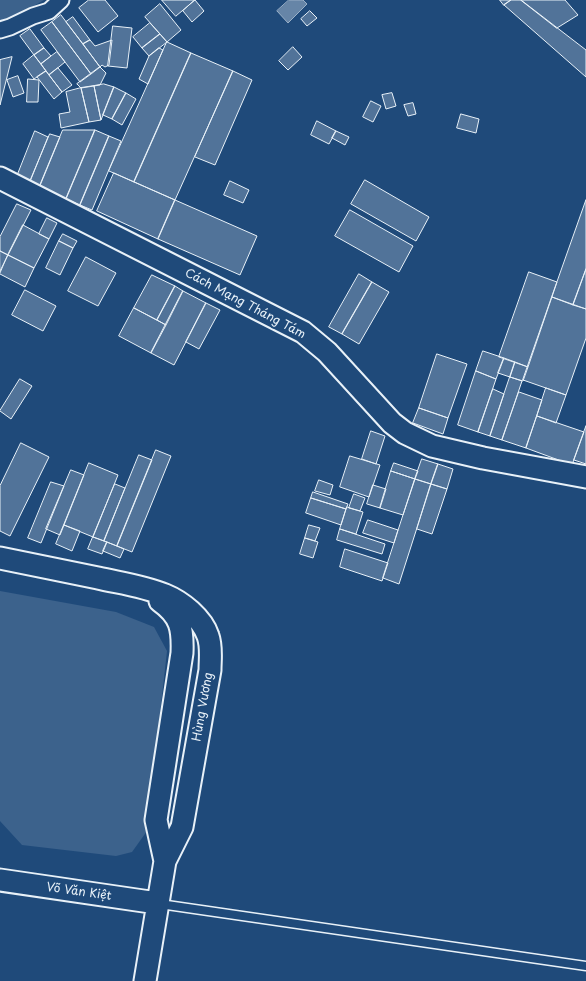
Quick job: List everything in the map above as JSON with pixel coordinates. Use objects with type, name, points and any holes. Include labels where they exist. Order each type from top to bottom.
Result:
[{"type":"main road","name":"Cách Mạng Tháng Tám","points":[[0,178],[303,332],[327,352],[392,422],[405,433],[432,446],[484,458],[586,477]]},
{"type":"main road","name":"Hùng Vương","points":[[0,558],[140,586],[165,595],[189,610],[201,623],[208,636],[211,650],[210,670],[182,827],[165,861],[145,981]]},
{"type":"main road","name":"Hùng Vương","points":[[140,586],[168,606],[177,617],[182,632],[182,653],[156,820],[165,861]]},
{"type":"main road","name":"Võ Văn Kiệt","points":[[0,880],[157,903]]},
{"type":"street","points":[[0,30],[48,11],[61,0]]},
{"type":"lane","points":[[157,903],[586,966]]},
{"type":"shaded area","points":[[0,0],[44,0],[18,15],[0,21]]},
{"type":"shaded area","points":[[289,0],[303,0],[307,4],[288,23],[277,11]]},
{"type":"shaded area","points":[[0,591],[116,612],[154,627],[167,651],[147,831],[132,852],[116,856],[22,845],[0,821]]},
{"type":"building","points":[[89,0],[105,0],[118,16],[98,32],[79,8]]},
{"type":"building","points":[[162,0],[195,0],[176,16]]},
{"type":"building","points":[[195,0],[204,11],[192,22],[183,11]]},
{"type":"building","points":[[500,0],[511,0],[504,5]]},
{"type":"building","points":[[511,0],[521,0],[586,50],[586,77],[504,5]]},
{"type":"building","points":[[521,0],[565,0],[578,15],[557,28]]},
{"type":"building","points":[[160,4],[181,30],[167,42],[145,17]]},
{"type":"building","points":[[310,11],[317,18],[307,26],[301,19]]},
{"type":"building","points":[[61,15],[100,67],[91,74],[52,22]]},
{"type":"building","points":[[73,17],[90,40],[83,44],[66,22]]},
{"type":"building","points":[[52,22],[91,74],[80,82],[41,30]]},
{"type":"building","points":[[150,23],[160,34],[142,48],[133,37]]},
{"type":"building","points":[[113,26],[132,28],[127,68],[108,66]]},
{"type":"building","points":[[30,29],[44,48],[34,55],[20,36]]},
{"type":"building","points":[[160,34],[167,42],[149,56],[142,48]]},
{"type":"building","points":[[90,40],[95,46],[112,40],[109,65],[105,67],[102,65],[100,67],[83,44]]},
{"type":"building","points":[[167,42],[191,53],[134,182],[109,171]]},
{"type":"building","points":[[293,47],[302,57],[288,70],[279,61]]},
{"type":"building","points":[[44,48],[51,56],[41,64],[34,55]]},
{"type":"building","points":[[159,48],[163,50],[148,84],[139,79],[149,56]]},
{"type":"building","points":[[57,52],[65,62],[49,75],[41,64]]},
{"type":"building","points":[[191,53],[233,71],[175,200],[134,182]]},
{"type":"building","points":[[34,55],[46,71],[34,79],[23,64]]},
{"type":"building","points":[[12,57],[0,105],[0,60]]},
{"type":"building","points":[[100,67],[106,73],[100,85],[81,88],[77,84]]},
{"type":"building","points":[[58,68],[72,85],[62,92],[49,75]]},
{"type":"building","points":[[46,71],[62,92],[54,99],[37,77]]},
{"type":"building","points":[[233,71],[252,80],[215,165],[195,157]]},
{"type":"building","points":[[18,76],[24,93],[13,97],[7,80]]},
{"type":"building","points":[[28,79],[39,80],[38,102],[27,102]]},
{"type":"building","points":[[104,84],[114,87],[101,120],[94,86]]},
{"type":"building","points":[[94,86],[101,120],[89,122],[81,88]]},
{"type":"building","points":[[114,87],[126,93],[112,119],[103,115]]},
{"type":"building","points":[[81,88],[89,122],[61,128],[59,114],[70,112],[66,92]]},
{"type":"building","points":[[126,93],[136,99],[122,125],[112,119]]},
{"type":"building","points":[[392,93],[396,106],[386,109],[382,95]]},
{"type":"building","points":[[371,101],[381,106],[373,122],[363,117]]},
{"type":"building","points":[[413,103],[416,114],[408,116],[404,105]]},
{"type":"building","points":[[461,114],[479,119],[476,133],[457,128]]},
{"type":"building","points":[[317,121],[336,131],[329,144],[311,135]]},
{"type":"building","points":[[63,130],[95,130],[66,199],[39,188]]},
{"type":"building","points":[[95,130],[109,136],[80,205],[66,199]]},
{"type":"building","points":[[35,131],[48,137],[29,184],[16,179]]},
{"type":"building","points":[[336,131],[349,137],[345,145],[332,138]]},
{"type":"building","points":[[50,134],[60,137],[39,188],[29,184]]},
{"type":"building","points":[[109,136],[121,141],[92,210],[80,205]]},
{"type":"building","points":[[114,173],[175,200],[158,239],[97,211]]},
{"type":"building","points":[[365,180],[429,217],[416,241],[351,204]]},
{"type":"building","points":[[230,181],[249,190],[243,203],[224,195]]},
{"type":"building","points":[[175,200],[257,236],[240,275],[158,239]]},
{"type":"building","points":[[586,200],[586,269],[573,305],[552,297]]},
{"type":"building","points":[[17,204],[31,210],[8,255],[0,251],[0,237]]},
{"type":"building","points":[[350,210],[413,246],[399,272],[335,236]]},
{"type":"building","points":[[47,218],[57,223],[49,239],[39,234]]},
{"type":"building","points":[[23,225],[49,239],[34,268],[8,255]]},
{"type":"building","points":[[63,234],[77,241],[73,248],[59,241]]},
{"type":"building","points":[[59,241],[73,248],[60,275],[46,268]]},
{"type":"building","points":[[0,251],[8,255],[0,271]]},
{"type":"building","points":[[8,255],[34,268],[25,287],[0,274]]},
{"type":"building","points":[[86,257],[116,273],[98,306],[68,291]]},
{"type":"building","points":[[586,269],[586,309],[573,305]]},
{"type":"building","points":[[529,272],[557,282],[528,367],[499,357]]},
{"type":"building","points":[[359,274],[372,282],[342,334],[329,327]]},
{"type":"building","points":[[152,275],[175,286],[157,320],[134,308]]},
{"type":"building","points":[[372,282],[389,292],[359,344],[342,334]]},
{"type":"building","points":[[175,286],[183,291],[166,325],[157,320]]},
{"type":"building","points":[[25,290],[56,306],[43,331],[12,315]]},
{"type":"building","points":[[183,291],[206,303],[174,365],[151,353]]},
{"type":"building","points":[[552,297],[586,309],[586,338],[566,395],[523,380]]},
{"type":"building","points":[[206,303],[220,310],[199,349],[186,342]]},
{"type":"building","points":[[134,308],[166,325],[151,353],[119,336]]},
{"type":"building","points":[[483,351],[504,358],[496,379],[476,371]]},
{"type":"building","points":[[437,354],[467,364],[448,418],[419,408]]},
{"type":"building","points":[[504,358],[515,362],[510,377],[498,373]]},
{"type":"building","points":[[515,362],[528,367],[523,381],[510,377]]},
{"type":"building","points":[[476,371],[496,379],[478,432],[458,425]]},
{"type":"building","points":[[510,377],[522,381],[502,440],[490,436]]},
{"type":"building","points":[[20,379],[32,386],[11,419],[0,411]]},
{"type":"building","points":[[546,388],[566,395],[556,423],[537,416]]},
{"type":"building","points":[[493,389],[504,394],[490,436],[478,432]]},
{"type":"building","points":[[519,392],[542,400],[526,448],[502,440]]},
{"type":"building","points":[[419,408],[448,418],[443,434],[413,423]]},
{"type":"building","points":[[537,416],[584,432],[572,465],[526,448]]},
{"type":"building","points":[[586,426],[586,464],[574,460]]},
{"type":"building","points":[[371,431],[385,436],[376,464],[362,459]]},
{"type":"building","points":[[21,443],[49,457],[10,536],[0,531],[0,486]]},
{"type":"building","points":[[156,450],[171,456],[132,552],[117,546]]},
{"type":"building","points":[[139,455],[152,460],[117,546],[104,541]]},
{"type":"building","points":[[350,456],[380,465],[369,497],[340,487]]},
{"type":"building","points":[[422,459],[438,464],[431,484],[415,479]]},
{"type":"building","points":[[89,463],[118,475],[93,537],[64,525]]},
{"type":"building","points":[[394,463],[418,471],[415,479],[391,471]]},
{"type":"building","points":[[438,464],[453,469],[447,489],[431,484]]},
{"type":"building","points":[[71,470],[84,475],[60,535],[46,529]]},
{"type":"building","points":[[391,471],[415,479],[403,515],[380,508]]},
{"type":"building","points":[[415,479],[431,484],[399,584],[383,578]]},
{"type":"building","points":[[319,480],[333,485],[330,495],[315,491]]},
{"type":"building","points":[[51,482],[64,486],[41,543],[28,538]]},
{"type":"building","points":[[115,484],[125,488],[104,541],[93,537]]},
{"type":"building","points":[[431,484],[447,489],[432,534],[417,529]]},
{"type":"building","points":[[373,485],[386,489],[380,508],[367,504]]},
{"type":"building","points":[[313,492],[348,504],[346,509],[311,498]]},
{"type":"building","points":[[354,494],[365,498],[360,511],[349,508]]},
{"type":"building","points":[[311,498],[346,509],[341,525],[306,513]]},
{"type":"building","points":[[347,507],[363,512],[356,534],[340,529]]},
{"type":"building","points":[[368,520],[398,530],[394,543],[363,533]]},
{"type":"building","points":[[64,525],[80,531],[72,551],[56,544]]},
{"type":"building","points":[[309,525],[320,528],[315,541],[305,538]]},
{"type":"building","points":[[340,529],[385,544],[382,554],[337,540]]},
{"type":"building","points":[[93,537],[107,542],[102,554],[88,549]]},
{"type":"building","points":[[305,538],[318,542],[313,558],[300,554]]},
{"type":"building","points":[[107,542],[124,549],[120,558],[103,551]]},
{"type":"building","points":[[345,549],[388,563],[382,581],[340,567]]}]
